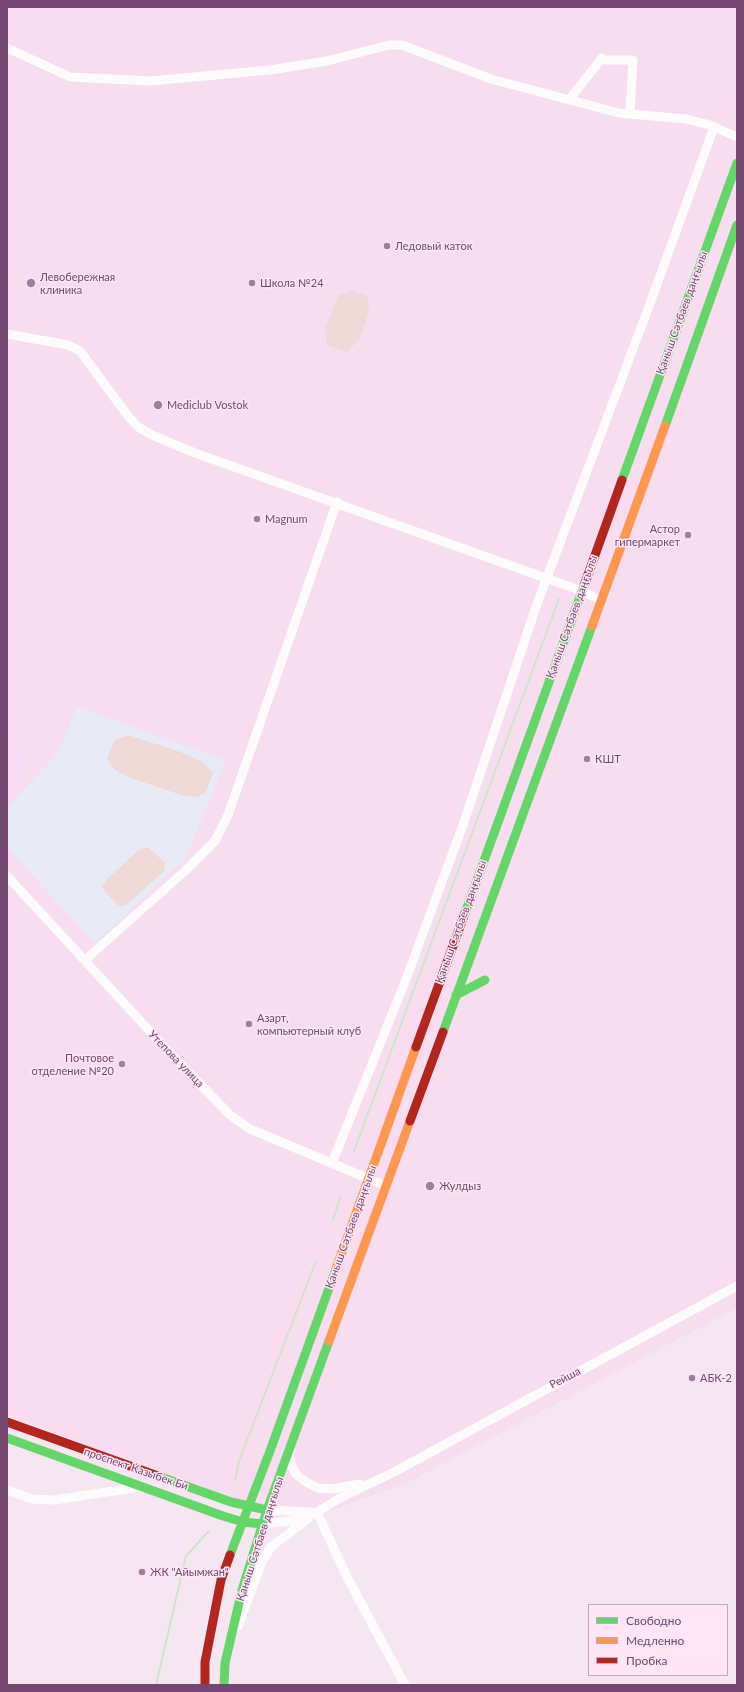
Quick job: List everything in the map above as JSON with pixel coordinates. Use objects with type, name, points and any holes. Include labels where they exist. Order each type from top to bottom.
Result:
[{"type":"main road","name":"Қаныш Сәтбаев даңғылы","points":[[205,1685],[205,1662],[221,1580],[247,1507],[270,1451],[737,163]]},
{"type":"main road","name":"Қаныш Сәтбаев даңғылы","points":[[224,1685],[225,1663],[242,1590],[267,1510],[737,225]]},
{"type":"main road","points":[[456,995],[485,980]]},
{"type":"main road","name":"проспект Казыбек Би","points":[[7,1422],[176,1483],[247,1507],[267,1510]]},
{"type":"main road","name":"проспект Казыбек Би","points":[[7,1438],[140,1487],[242,1522],[263,1524]]},
{"type":"street","points":[[7,48],[70,77],[152,81],[270,70],[327,60],[389,45],[402,45],[491,78],[569,100],[619,113],[686,119],[714,127],[737,137]]},
{"type":"street","points":[[569,100],[602,58],[605,60],[633,60],[630,114]]},
{"type":"street","points":[[332,1163],[408,974],[463,825],[546,578],[648,309],[714,127]]},
{"type":"street","points":[[7,334],[68,345],[80,351],[128,416],[138,427],[152,435],[195,453],[337,502],[582,591],[600,600]]},
{"type":"street","points":[[85,960],[185,871],[215,841],[228,815],[337,502]]},
{"type":"street","name":"Утепова улица","points":[[7,876],[168,1051],[230,1115],[250,1129],[386,1186]]},
{"type":"street","name":"Рейша","points":[[371,1482],[394,1472],[737,1286]]},
{"type":"street","points":[[289,1452],[291,1465],[296,1474],[306,1482],[318,1488],[332,1489],[371,1482]]},
{"type":"street","points":[[225,1663],[262,1561],[272,1546],[317,1512],[371,1482]]},
{"type":"street","points":[[7,1490],[32,1499],[54,1500],[140,1487]]},
{"type":"street","points":[[267,1510],[317,1512]]},
{"type":"street","points":[[263,1524],[297,1520],[317,1512]]},
{"type":"street","points":[[317,1512],[344,1572],[405,1685]]},
{"type":"shaded area","points":[[7,7],[737,7],[737,1308],[404,1484],[329,1511],[247,1507],[7,1415]]},
{"type":"shaded area","points":[[352,290],[367,296],[369,312],[359,339],[347,352],[327,345],[325,328],[338,296]]},
{"type":"shaded area","points":[[77,707],[226,760],[185,859],[95,943],[7,848],[7,807],[58,753]]},
{"type":"shaded area","points":[[128,735],[178,751],[203,762],[213,773],[205,793],[197,797],[181,795],[128,777],[115,770],[107,758],[115,740]]},
{"type":"shaded area","points":[[10,746],[31,763],[7,790],[7,748]]},
{"type":"shaded area","points":[[148,847],[165,863],[164,871],[126,905],[119,906],[104,891],[102,886],[107,879],[140,849]]},
{"type":"waterway","points":[[354,1151],[559,599]]},
{"type":"waterway","points":[[333,1219],[341,1195]]},
{"type":"waterway","points":[[235,1480],[239,1461],[316,1261]]},
{"type":"waterway","points":[[156,1685],[186,1556],[209,1531]]},
{"type":"traffic: fast","points":[[622,480],[737,163]]},
{"type":"traffic: fast","points":[[665,426],[737,225]]},
{"type":"traffic: fast","points":[[465,913],[585,583]]},
{"type":"traffic: fast","points":[[443,1032],[592,626]]},
{"type":"traffic: fast","points":[[456,995],[485,980]]},
{"type":"traffic: fast","points":[[230,1555],[270,1451],[336,1269]]},
{"type":"traffic: fast","points":[[224,1685],[225,1663],[242,1590],[267,1510],[329,1341]]},
{"type":"traffic: fast","points":[[7,1438],[223,1516],[243,1522],[263,1524]]},
{"type":"traffic: fast","points":[[158,1476],[231,1502],[267,1510]]},
{"type":"traffic: slow","points":[[592,626],[665,426]]},
{"type":"traffic: slow","points":[[336,1269],[416,1047]]},
{"type":"traffic: slow","points":[[329,1341],[410,1121]]},
{"type":"traffic: jam","points":[[585,583],[622,480]]},
{"type":"traffic: jam","points":[[416,1047],[465,913]]},
{"type":"traffic: jam","points":[[410,1121],[443,1032]]},
{"type":"traffic: jam","points":[[7,1422],[158,1476]]},
{"type":"traffic: jam","points":[[205,1685],[205,1662],[221,1580],[230,1555]]},
{"type":"place","name":"Ледовый каток","points":[[387,246]]},
{"type":"place","name":"Левобережная клиника","points":[[31,283]]},
{"type":"place","name":"Школа №24","points":[[252,283]]},
{"type":"place","name":"Mediclub Vostok","points":[[158,405]]},
{"type":"place","name":"Magnum","points":[[257,519]]},
{"type":"place","name":"Астор гипермаркет","points":[[688,535]]},
{"type":"place","name":"КШТ","points":[[587,759]]},
{"type":"place","name":"Азарт, компьютерный клуб","points":[[249,1024]]},
{"type":"place","name":"Почтовое отделение №20","points":[[122,1064]]},
{"type":"place","name":"Жулдыз","points":[[430,1186]]},
{"type":"place","name":"АБК-2","points":[[692,1378]]},
{"type":"place","name":"ЖК \"Айымжан\"","points":[[142,1572]]}]
